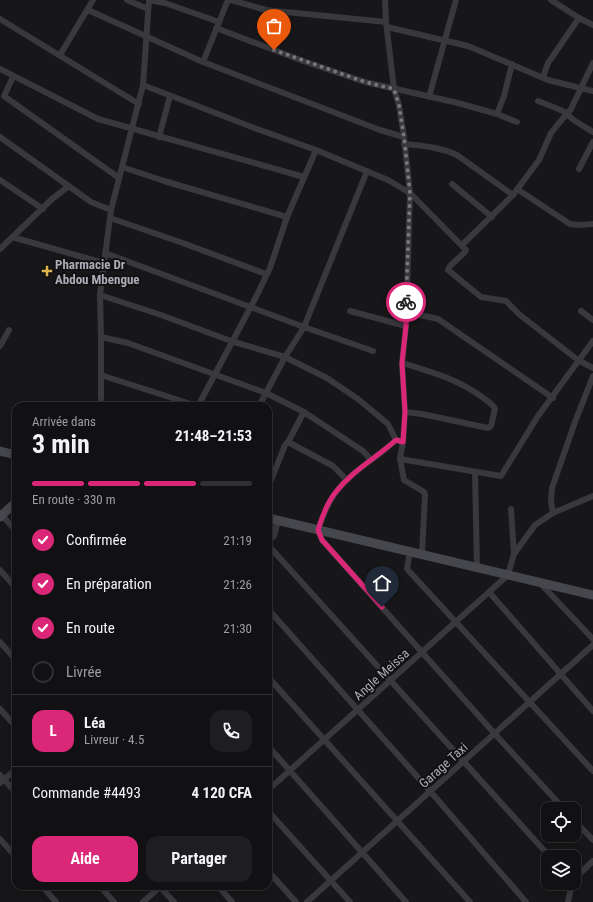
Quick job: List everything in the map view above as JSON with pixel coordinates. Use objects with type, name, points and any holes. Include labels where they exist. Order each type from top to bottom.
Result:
[{"type":"street","points":[[60,56],[94,0]]},
{"type":"street","points":[[127,0],[148,9]]},
{"type":"street","points":[[101,402],[100,294],[111,210],[143,85],[149,0],[165,3],[219,22]]},
{"type":"street","points":[[203,62],[216,28],[230,0],[266,10],[387,25],[468,46],[548,80],[593,91]]},
{"type":"street","points":[[385,0],[394,89],[399,105],[410,193],[406,326],[402,363],[405,412],[400,459],[404,480],[424,492],[425,495],[422,554]]},
{"type":"street","points":[[429,97],[456,0]]},
{"type":"street","points":[[551,0],[578,18],[593,25]]},
{"type":"street","points":[[88,10],[203,62],[380,130],[404,141],[448,151],[457,155],[513,195]]},
{"type":"street","points":[[543,77],[548,63],[578,18]]},
{"type":"street","points":[[0,19],[139,104]]},
{"type":"street","points":[[216,28],[303,61],[365,82],[458,103],[497,114],[517,122]]},
{"type":"street","points":[[462,246],[513,195],[539,160],[551,133],[571,109],[580,87],[593,63]]},
{"type":"street","points":[[497,114],[504,96],[512,64]]},
{"type":"street","points":[[0,69],[13,77],[98,119],[132,130],[304,177]]},
{"type":"street","points":[[13,77],[4,96],[119,178]]},
{"type":"street","points":[[143,85],[316,150],[388,180],[410,193],[466,250],[448,270],[481,296],[506,301],[520,315],[578,360],[593,368]]},
{"type":"street","points":[[160,137],[170,96]]},
{"type":"street","points":[[538,101],[563,111],[575,121],[593,132]]},
{"type":"street","points":[[0,138],[91,202],[111,210]]},
{"type":"street","points":[[579,169],[593,142]]},
{"type":"street","points":[[199,402],[215,375],[231,341],[251,307],[270,268],[287,217],[316,150]]},
{"type":"street","points":[[122,167],[164,181],[287,217]]},
{"type":"street","points":[[261,402],[304,327],[367,171]]},
{"type":"street","points":[[0,180],[43,209]]},
{"type":"street","points":[[452,184],[492,217]]},
{"type":"street","points":[[0,249],[52,199],[69,186]]},
{"type":"street","points":[[517,189],[570,224],[593,224]]},
{"type":"street","points":[[110,218],[266,274]]},
{"type":"street","points":[[12,237],[104,263]]},
{"type":"street","points":[[105,253],[373,351]]},
{"type":"street","points":[[100,294],[231,341],[285,358],[326,378],[358,399],[388,424],[396,440],[403,442]]},
{"type":"street","points":[[350,311],[406,326]]},
{"type":"street","points":[[581,311],[593,320]]},
{"type":"street","points":[[406,312],[438,319],[553,398]]},
{"type":"street","points":[[0,346],[9,330]]},
{"type":"street","points":[[101,337],[128,343],[266,393],[304,412],[363,451],[371,460]]},
{"type":"street","points":[[400,459],[501,476],[531,428],[593,341]]},
{"type":"street","points":[[402,363],[453,379],[474,391],[495,409],[491,426],[488,428],[422,414],[405,412]]},
{"type":"street","points":[[101,375],[185,402]]},
{"type":"street","points":[[553,513],[551,502],[552,488],[593,376]]},
{"type":"street","points":[[586,393],[593,395]]},
{"type":"street","points":[[272,478],[285,445],[304,412]]},
{"type":"street","points":[[396,440],[347,480],[334,493],[328,503],[318,530],[322,540],[558,802]]},
{"type":"street","points":[[288,442],[333,466],[347,480]]},
{"type":"street","points":[[0,451],[12,454]]},
{"type":"street","points":[[475,472],[477,567]]},
{"type":"street","points":[[514,554],[535,525],[553,513],[593,496]]},
{"type":"street","points":[[12,505],[1,515],[12,527]]},
{"type":"street","points":[[508,575],[514,554],[511,509]]},
{"type":"street","points":[[272,519],[593,595]]},
{"type":"street","points":[[272,538],[274,536],[278,520]]},
{"type":"street","points":[[272,549],[544,850]]},
{"type":"street","points":[[410,552],[407,569],[593,771]]},
{"type":"street","points":[[0,570],[12,584]]},
{"type":"street","name":"Angle Meissa","points":[[272,786],[508,575]]},
{"type":"street","points":[[538,582],[593,639]]},
{"type":"street","points":[[489,592],[593,711]]},
{"type":"street","points":[[272,614],[430,791],[526,902]]},
{"type":"street","points":[[0,642],[12,656]]},
{"type":"street","name":"Garage Taxi","points":[[307,902],[593,645]]},
{"type":"street","points":[[272,682],[470,902]]},
{"type":"street","points":[[0,709],[12,722]]},
{"type":"street","points":[[272,750],[406,902]]},
{"type":"street","points":[[12,772],[1,779],[12,789]]},
{"type":"street","points":[[272,815],[350,902]]},
{"type":"street","points":[[581,827],[593,840]]},
{"type":"street","points":[[0,839],[12,852]]},
{"type":"street","points":[[581,872],[593,861]]},
{"type":"street","points":[[272,875],[296,902]]},
{"type":"street","points":[[46,890],[56,902]]},
{"type":"street","points":[[104,890],[114,902]]},
{"type":"street","points":[[143,902],[156,890]]},
{"type":"street","points":[[164,890],[174,902]]},
{"type":"street","points":[[222,890],[232,902]]},
{"type":"street","points":[[568,902],[571,890]]},
{"type":"way so far","points":[[274,50],[365,82],[394,89],[399,105],[404,137],[410,193],[406,302]]},
{"type":"place","name":"Pharmacie Dr Abdou Mbengue","points":[[47,271]]},
{"type":"route","points":[[382,607],[322,540],[318,530],[328,503],[334,493],[347,480],[396,440],[403,442],[405,412],[402,363],[406,326],[406,302]]}]
